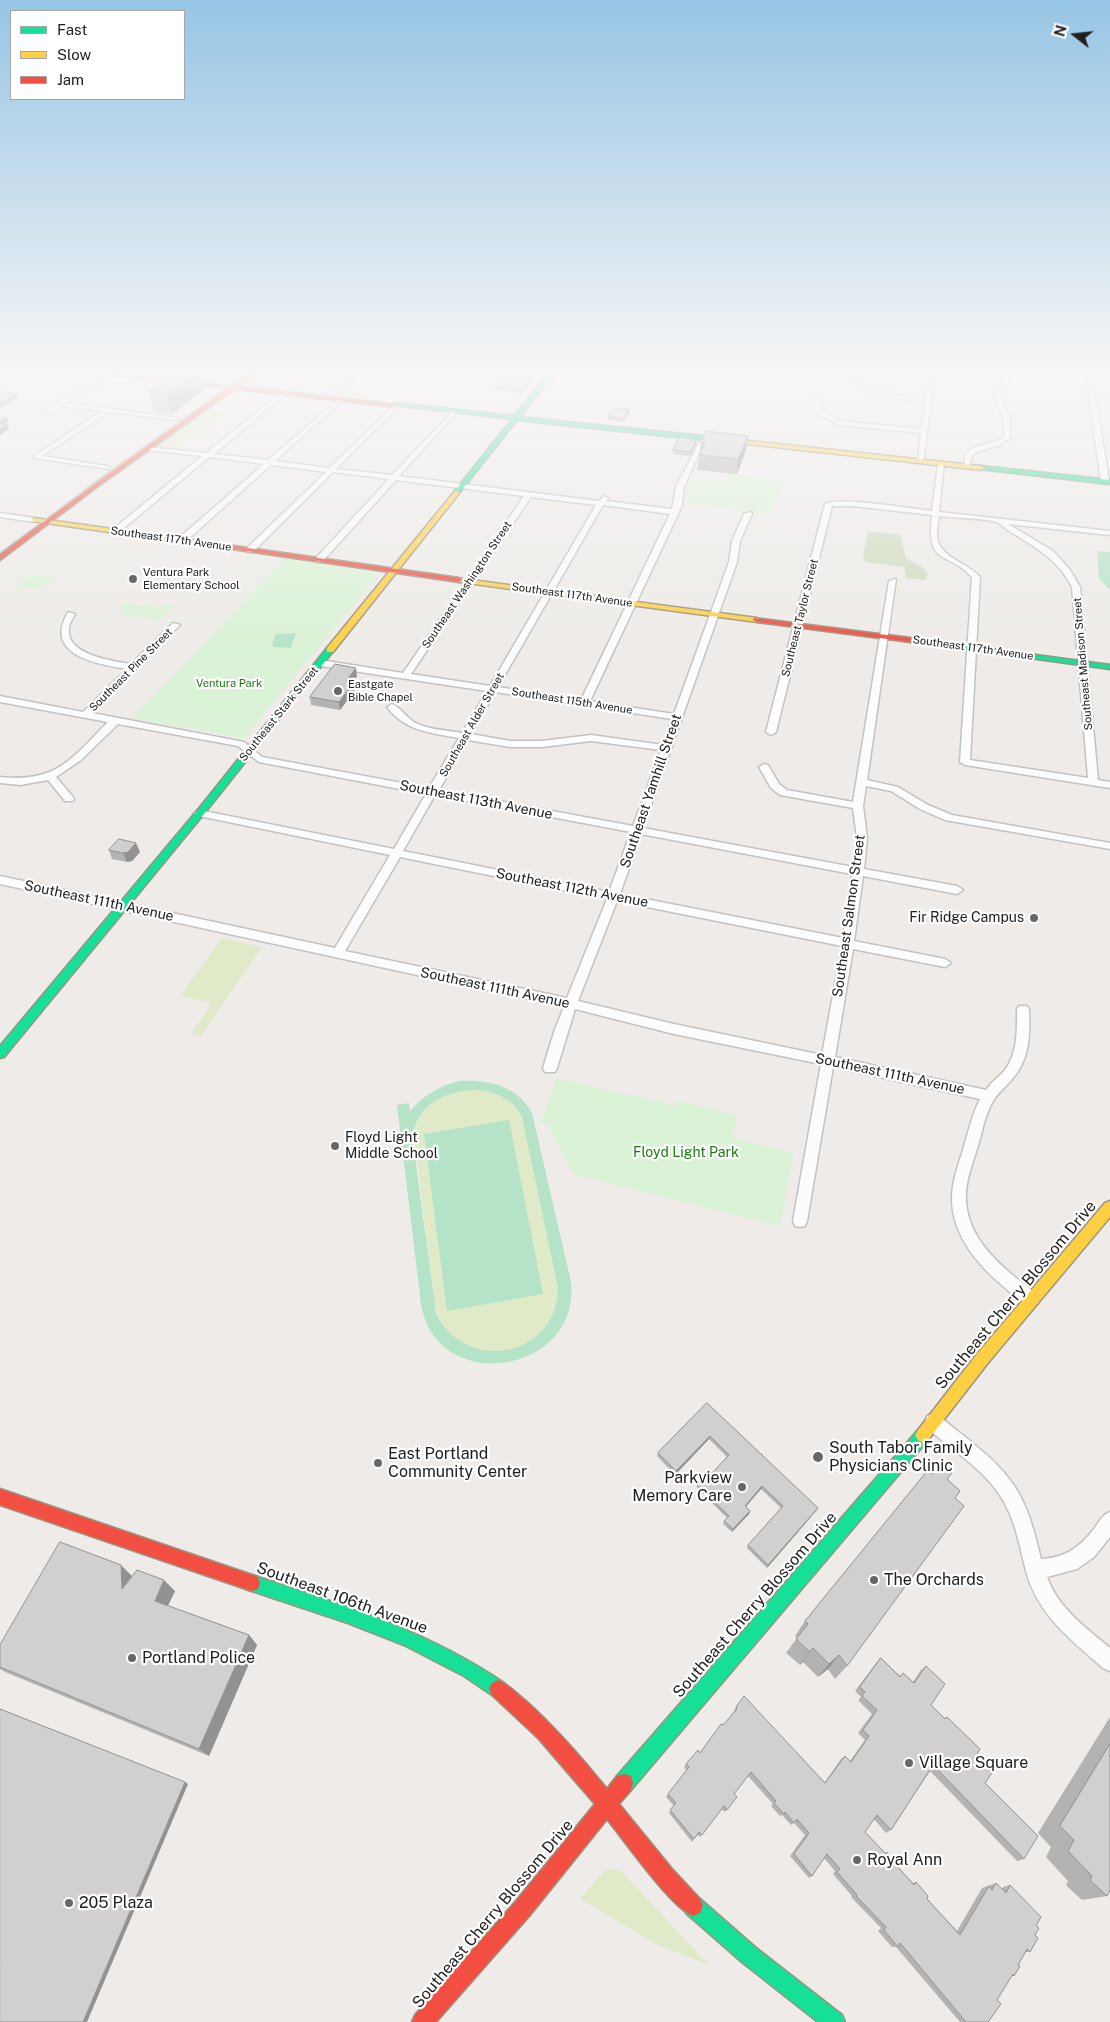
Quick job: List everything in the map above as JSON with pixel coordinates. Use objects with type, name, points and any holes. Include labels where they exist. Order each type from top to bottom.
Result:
[{"type":"main road","points":[[0,544],[112,464]]},
{"type":"main road","points":[[0,558],[127,464]]},
{"type":"main road","name":"Southeast Stark Street","points":[[0,1054],[249,752],[478,464]]},
{"type":"main road","points":[[944,464],[1107,482]]},
{"type":"main road","name":"Southeast 117th Avenue","points":[[34,520],[393,571],[1110,667]]},
{"type":"main road","name":"Southeast Cherry Blossom Drive","points":[[422,2022],[523,1908],[606,1804],[933,1422],[982,1358],[1110,1207]]},
{"type":"main road","name":"Southeast 106th Avenue","points":[[0,1496],[399,1633],[447,1656],[483,1678],[526,1712],[560,1747],[670,1881],[727,1938],[835,2022]]},
{"type":"street","points":[[84,464],[107,468]]},
{"type":"street","points":[[115,531],[197,464]]},
{"type":"street","points":[[182,540],[266,464]]},
{"type":"street","points":[[279,464],[528,495],[604,500],[675,512]]},
{"type":"street","points":[[250,550],[337,464]]},
{"type":"street","points":[[319,560],[407,464]]},
{"type":"street","points":[[584,703],[675,512],[679,502],[678,492],[691,464]]},
{"type":"street","points":[[941,464],[933,544],[938,551],[969,570],[976,578],[965,762],[1110,785]]},
{"type":"street","points":[[1104,464],[1107,482]]},
{"type":"street","name":"Southeast Washington Street","points":[[406,675],[528,495]]},
{"type":"street","name":"Southeast Alder Street","points":[[338,953],[604,500]]},
{"type":"street","name":"Southeast Taylor Street","points":[[771,732],[797,625],[830,504],[853,504],[935,514]]},
{"type":"street","name":"Southeast Yamhill Street","points":[[550,1068],[561,1029],[613,897],[733,562],[736,541],[748,514]]},
{"type":"street","points":[[935,514],[1110,533]]},
{"type":"street","points":[[0,515],[34,520]]},
{"type":"street","name":"Southeast Madison Street","points":[[1001,522],[1007,528],[1046,549],[1063,565],[1073,580],[1078,597],[1092,783]]},
{"type":"street","name":"Southeast Salmon Street","points":[[800,1221],[848,944],[862,838],[858,806],[893,581]]},
{"type":"street","points":[[71,614],[65,624],[64,634],[75,651],[94,659],[133,667]]},
{"type":"street","name":"Southeast Pine Street","points":[[85,715],[176,625]]},
{"type":"street","name":"Southeast 115th Avenue","points":[[320,663],[677,717]]},
{"type":"street","name":"Southeast 113th Avenue","points":[[0,699],[240,744],[259,759],[957,890]]},
{"type":"street","points":[[392,707],[398,715],[411,725],[433,732],[465,737],[526,745],[591,738],[666,748]]},
{"type":"street","points":[[0,780],[23,783],[51,778],[67,767],[115,721]]},
{"type":"street","points":[[764,767],[775,786],[784,793],[858,806]]},
{"type":"street","points":[[51,778],[69,799]]},
{"type":"street","points":[[862,782],[894,790],[936,813],[965,822],[1110,846]]},
{"type":"street","name":"Southeast 112th Avenue","points":[[199,813],[945,963]]},
{"type":"street","name":"Southeast 111th Avenue","points":[[0,880],[572,1004],[674,1029],[827,1060],[989,1096]]},
{"type":"street","points":[[1023,1009],[1022,1047],[1017,1063],[989,1096],[980,1117],[962,1178],[959,1199],[960,1213],[973,1242],[991,1266],[1032,1299]]},
{"type":"street","points":[[933,1422],[998,1478],[1010,1495],[1020,1516],[1034,1568],[1047,1600],[1062,1617],[1110,1661]]},
{"type":"street","points":[[1034,1568],[1062,1566],[1077,1559],[1096,1543],[1110,1521]]},
{"type":"green space","points":[[731,474],[781,480],[770,514],[687,504],[685,492],[691,478],[728,482]]},
{"type":"green space","points":[[868,531],[900,535],[906,558],[925,569],[928,574],[925,580],[906,578],[904,567],[865,562],[863,556]]},
{"type":"green space","points":[[1097,551],[1110,552],[1110,590],[1099,578]]},
{"type":"green space","name":"Ventura Park","points":[[284,559],[379,573],[244,738],[133,718]]},
{"type":"green space","points":[[31,575],[53,578],[38,590],[16,587]]},
{"type":"green space","points":[[124,602],[157,607],[166,604],[176,605],[160,620],[118,614],[125,607],[119,606]]},
{"type":"green space","points":[[296,633],[291,648],[274,647],[272,645],[276,634]]},
{"type":"green space","points":[[222,938],[262,947],[201,1036],[191,1034],[212,1003],[180,996]]},
{"type":"green space","name":"Floyd Light Park","points":[[557,1078],[675,1106],[677,1101],[737,1115],[732,1138],[794,1153],[780,1226],[574,1174],[547,1124],[540,1123]]},
{"type":"green space","points":[[481,1081],[501,1086],[518,1096],[532,1113],[571,1282],[568,1313],[554,1337],[532,1354],[505,1362],[478,1362],[452,1353],[432,1334],[421,1304],[397,1105],[409,1103],[410,1111],[432,1092],[452,1083]],"holes":[[[471,1090],[486,1091],[500,1096],[513,1104],[522,1117],[558,1288],[554,1311],[543,1330],[527,1343],[508,1350],[488,1351],[468,1345],[450,1333],[436,1313],[413,1142],[414,1130],[417,1120],[430,1104],[449,1094]]]},
{"type":"green space","points":[[465,1090],[484,1091],[501,1096],[515,1107],[520,1115],[524,1124],[558,1288],[553,1313],[540,1332],[522,1345],[502,1351],[480,1350],[460,1342],[444,1326],[434,1303],[414,1133],[420,1116],[432,1103],[447,1095]]},
{"type":"green space","points":[[509,1120],[543,1294],[447,1311],[424,1134]]},
{"type":"green space","points":[[613,1869],[622,1872],[709,1965],[658,1945],[580,1899],[604,1871]]},
{"type":"building","name":"Eastgate Bible Chapel","points":[[335,664],[356,668],[346,681],[354,682],[339,702],[310,697]]},
{"type":"building","points":[[119,839],[136,843],[128,852],[123,853],[109,850]]},
{"type":"building","name":"Parkview Memory Care","points":[[707,1403],[818,1508],[768,1565],[748,1545],[783,1506],[762,1486],[745,1506],[750,1511],[733,1529],[724,1521],[729,1516],[697,1485],[710,1472],[712,1473],[729,1455],[710,1436],[676,1471],[658,1453]]},
{"type":"building","name":"The Orchards","points":[[940,1463],[952,1473],[947,1479],[960,1491],[955,1498],[964,1506],[847,1666],[839,1655],[829,1664],[813,1648],[810,1652],[796,1639],[808,1624],[805,1621],[927,1471],[932,1474]]},
{"type":"building","name":"Portland Police","points":[[60,1542],[121,1565],[122,1589],[137,1570],[164,1580],[155,1601],[249,1635],[199,1749],[0,1667],[0,1645]]},
{"type":"building","name":"Royal Ann","points":[[881,1658],[900,1677],[903,1673],[914,1683],[926,1666],[945,1684],[931,1705],[945,1719],[947,1717],[980,1749],[977,1754],[987,1764],[985,1767],[992,1773],[985,1783],[1038,1836],[1024,1859],[933,1765],[891,1830],[877,1815],[865,1832],[886,1854],[887,1852],[914,1885],[916,1882],[928,1896],[927,1899],[960,1935],[989,1886],[992,1890],[996,1883],[1006,1893],[1010,1885],[1041,1917],[1036,1926],[1039,1928],[1035,1935],[1038,1938],[1030,1952],[1027,1949],[1018,1965],[1020,1966],[997,2000],[1001,2004],[988,2022],[966,2022],[900,1943],[898,1947],[884,1930],[886,1927],[856,1896],[837,1872],[840,1869],[827,1854],[812,1876],[794,1854],[809,1833],[797,1819],[794,1823],[785,1812],[784,1814],[774,1803],[776,1801],[751,1772],[734,1794],[737,1797],[727,1810],[724,1806],[702,1835],[699,1832],[694,1839],[670,1810],[676,1803],[668,1794],[689,1767],[686,1764],[698,1750],[700,1753],[721,1724],[723,1725],[737,1709],[736,1707],[744,1696],[825,1783],[845,1756],[851,1762],[869,1736],[863,1730],[877,1710],[862,1696],[865,1692],[860,1687]]},
{"type":"building","name":"205 Plaza","points":[[0,1709],[185,1782],[83,2022],[0,2022]]},
{"type":"building","points":[[1110,1744],[1110,1890],[1107,1896],[1090,1880],[1092,1876],[1068,1851],[1074,1840],[1060,1826]]},
{"type":"tram line","points":[[0,552],[121,464]]},
{"type":"traffic: fast","points":[[457,492],[479,464]]},
{"type":"traffic: fast","points":[[981,468],[1110,482]]},
{"type":"traffic: fast","points":[[957,646],[1110,667]]},
{"type":"traffic: fast","points":[[0,1054],[204,808],[330,650]]},
{"type":"traffic: fast","points":[[624,1783],[923,1435]]},
{"type":"traffic: fast","points":[[252,1583],[380,1626],[441,1654],[470,1670],[498,1689]]},
{"type":"traffic: fast","points":[[693,1906],[749,1955],[835,2022]]},
{"type":"traffic: slow","points":[[947,464],[981,468]]},
{"type":"traffic: slow","points":[[330,650],[457,492]]},
{"type":"traffic: slow","points":[[34,520],[220,546]]},
{"type":"traffic: slow","points":[[459,580],[757,620]]},
{"type":"traffic: slow","points":[[923,1435],[982,1359],[1110,1207]]},
{"type":"traffic: jam","points":[[0,558],[125,464]]},
{"type":"traffic: jam","points":[[220,546],[459,580]]},
{"type":"traffic: jam","points":[[757,620],[957,646]]},
{"type":"traffic: jam","points":[[0,1497],[252,1583]]},
{"type":"traffic: jam","points":[[498,1689],[534,1721],[566,1755],[652,1860],[693,1906]]},
{"type":"traffic: jam","points":[[422,2022],[523,1908],[624,1783]]},
{"type":"place","name":"Ventura Park Elementary School","points":[[133,579]]},
{"type":"place","name":"Eastgate Bible Chapel","points":[[338,691]]},
{"type":"place","name":"Fir Ridge Campus","points":[[1034,918]]},
{"type":"place","name":"Floyd Light Middle School","points":[[335,1146]]},
{"type":"place","name":"South Tabor Family Physicians Clinic","points":[[818,1457]]},
{"type":"place","name":"East Portland Community Center","points":[[378,1463]]},
{"type":"place","name":"Parkview Memory Care","points":[[742,1487]]},
{"type":"place","name":"The Orchards","points":[[874,1580]]},
{"type":"place","name":"Portland Police","points":[[132,1658]]},
{"type":"place","name":"Village Square","points":[[909,1763]]},
{"type":"place","name":"Royal Ann","points":[[857,1860]]},
{"type":"place","name":"205 Plaza","points":[[69,1903]]}]
